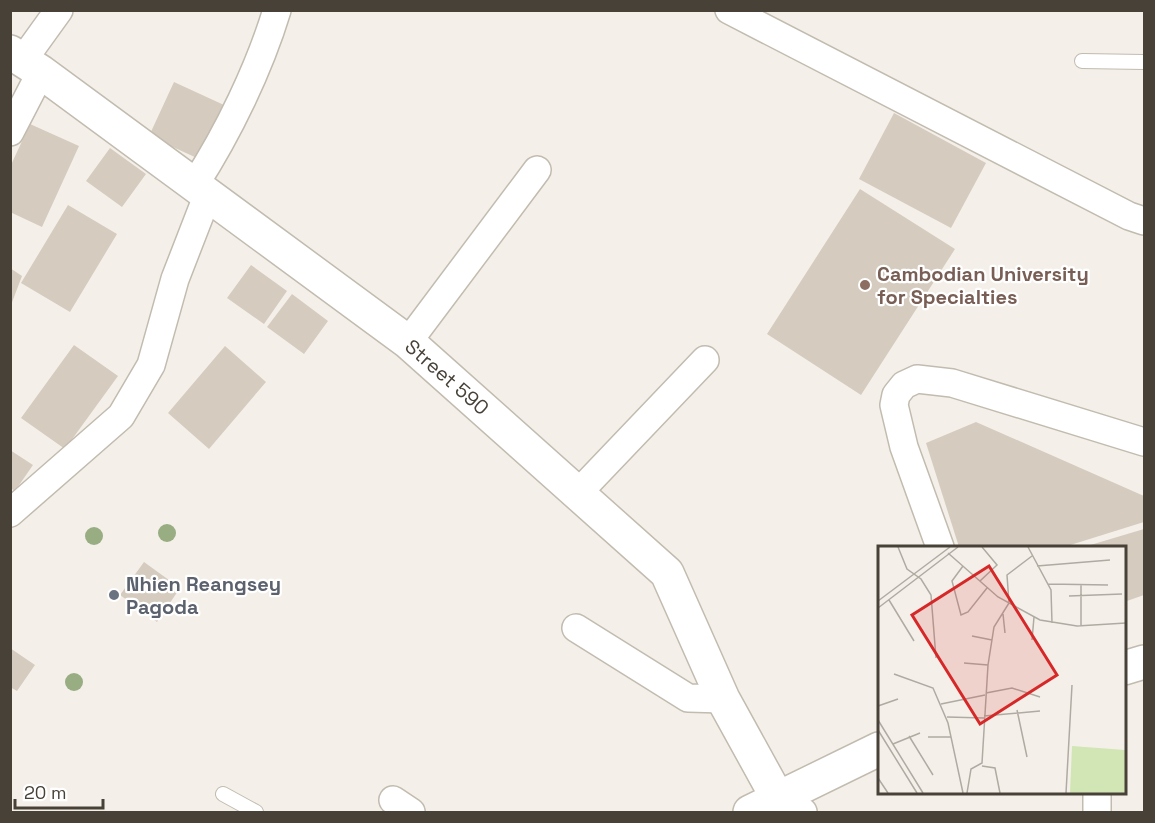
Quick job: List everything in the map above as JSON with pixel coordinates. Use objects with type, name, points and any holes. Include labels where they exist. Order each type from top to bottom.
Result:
[{"type":"street","points":[[10,132],[25,61],[59,10]]},
{"type":"street","points":[[10,513],[121,416],[151,365],[201,189],[270,33],[277,10]]},
{"type":"street","points":[[729,10],[1129,216],[1144,221]]},
{"type":"street","name":"Street 590","points":[[25,61],[408,342],[668,573],[723,699],[777,807]]},
{"type":"street","points":[[408,342],[537,171]]},
{"type":"street","points":[[578,493],[705,360]]},
{"type":"street","points":[[940,546],[904,447],[894,405],[896,395],[904,385],[917,379],[952,383],[1144,442]]},
{"type":"street","points":[[576,628],[688,698],[723,699]]},
{"type":"street","points":[[1125,668],[1144,662]]},
{"type":"street","points":[[777,807],[878,750]]},
{"type":"street","points":[[1096,813],[1097,793]]},
{"type":"lane","points":[[1082,61],[1144,62]]},
{"type":"lane","points":[[223,794],[256,813]]},
{"type":"building","points":[[174,82],[224,105],[199,159],[149,136]]},
{"type":"building","points":[[894,113],[986,163],[951,228],[859,179]]},
{"type":"building","points":[[30,124],[79,146],[42,227],[10,212],[10,167]]},
{"type":"building","points":[[110,148],[146,174],[122,207],[86,181]]},
{"type":"building","name":"Cambodian University for Specialties","points":[[860,189],[955,249],[861,395],[767,334]]},
{"type":"building","points":[[68,205],[117,234],[70,312],[21,283]]},
{"type":"building","points":[[251,265],[287,291],[264,324],[227,298]]},
{"type":"building","points":[[10,268],[22,276],[11,305],[10,305]]},
{"type":"building","points":[[292,294],[328,321],[304,354],[267,327]]},
{"type":"building","points":[[74,345],[118,376],[65,449],[21,418]]},
{"type":"building","points":[[225,346],[266,382],[209,449],[168,413]]},
{"type":"building","points":[[976,422],[1144,496],[1144,522],[1067,546],[959,546],[926,443]]},
{"type":"building","points":[[10,450],[33,465],[15,491],[10,488]]},
{"type":"building","points":[[1144,529],[1144,595],[1125,602],[1125,546],[1087,546]]},
{"type":"building","points":[[144,562],[180,588],[157,622],[120,595]]},
{"type":"building","points":[[10,648],[35,665],[17,691],[10,687]]},
{"type":"place","name":"Cambodian University for Specialties","points":[[865,285]]},
{"type":"place","name":"Nhien Reangsey Pagoda","points":[[114,595]]}]
